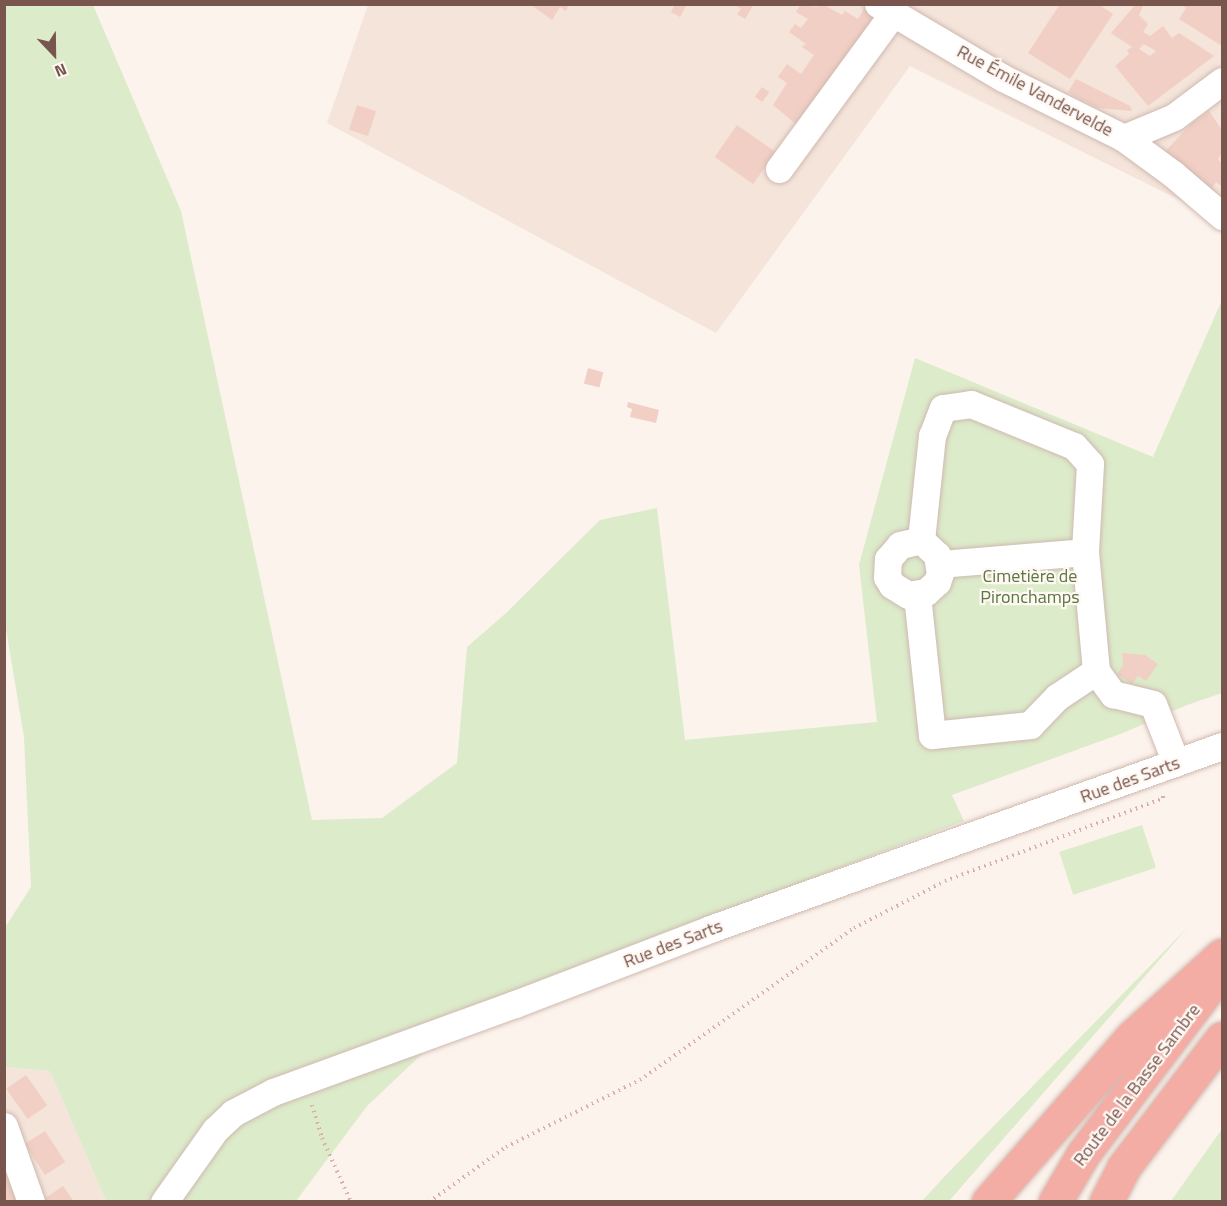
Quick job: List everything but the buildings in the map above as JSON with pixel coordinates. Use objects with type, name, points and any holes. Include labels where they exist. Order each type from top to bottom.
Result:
[{"type":"highway","points":[[988,1202],[1133,1036],[1222,955]]},
{"type":"highway","name":"Route de la Basse Sambre","points":[[1055,1202],[1083,1154],[1222,971]]},
{"type":"highway","points":[[1106,1202],[1124,1168],[1222,1038]]},
{"type":"street","name":"Rue Émile Vandervelde","points":[[885,9],[1003,78],[1124,138],[1174,117],[1222,81]]},
{"type":"street","points":[[779,169],[885,9]]},
{"type":"street","points":[[1124,138],[1173,174],[1222,216]]},
{"type":"street","points":[[921,540],[932,436],[943,408],[971,404],[1074,446],[1090,464],[1085,552],[1096,671],[1113,694],[1153,704],[1165,767]]},
{"type":"street","points":[[921,540],[937,555],[940,564],[937,582],[926,592],[917,595],[899,591],[892,585],[886,567],[892,551],[909,541],[921,540]]},
{"type":"street","points":[[940,564],[1085,552]]},
{"type":"street","points":[[917,595],[932,735],[1030,725],[1057,697],[1096,671]]},
{"type":"street","name":"Rue des Sarts","points":[[164,1202],[215,1130],[233,1113],[273,1092],[515,1004],[710,929],[1222,746]]},
{"type":"street","points":[[4,1126],[31,1202]]},
{"type":"path","points":[[429,1202],[506,1147],[640,1080],[854,928],[945,881],[1163,798],[1165,767]]},
{"type":"path","points":[[304,1080],[322,1138],[351,1202]]},
{"type":"shaded area","points":[[368,5],[1222,5],[1222,221],[910,66],[716,333],[327,123]]},
{"type":"shaded area","points":[[4,1067],[50,1071],[106,1201],[5,1201]]},
{"type":"green space","name":"Cimetière de Pironchamps","points":[[5,5],[93,5],[181,211],[312,820],[382,818],[457,763],[467,647],[505,614],[600,520],[657,508],[685,740],[877,722],[859,565],[915,358],[1153,457],[1222,300],[1222,693],[1187,705],[1123,733],[952,795],[964,821],[473,1006],[367,1106],[296,1201],[106,1201],[50,1071],[5,1067],[4,929],[31,887],[24,737],[4,617]]},
{"type":"green space","points":[[1142,825],[1156,868],[1073,895],[1059,852]]},
{"type":"green space","points":[[1188,927],[949,1201],[922,1201],[944,1177]]},
{"type":"green space","points":[[1222,1129],[1222,1201],[1171,1201]]}]
